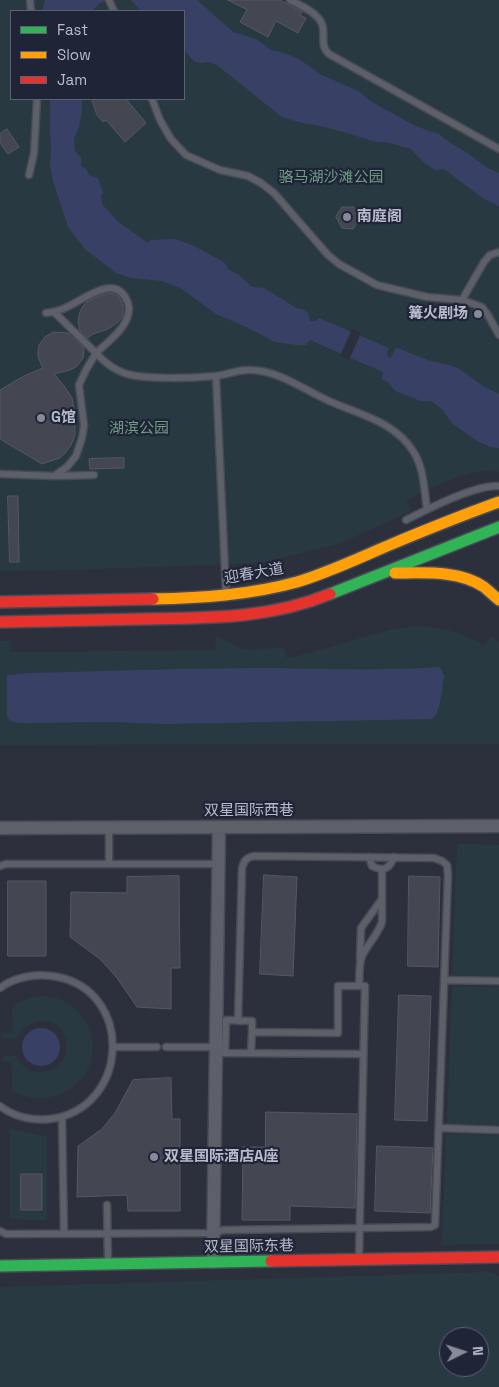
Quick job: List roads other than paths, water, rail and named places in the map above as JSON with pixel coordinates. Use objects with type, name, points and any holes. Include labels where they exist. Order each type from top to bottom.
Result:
[{"type":"main road","name":"迎春大道","points":[[0,602],[179,598],[246,593],[296,582],[328,571],[430,528],[499,502]]},
{"type":"main road","points":[[0,622],[219,618],[259,614],[318,599],[499,527]]},
{"type":"main road","points":[[386,572],[447,574],[465,579],[484,588],[499,600]]},
{"type":"main road","name":"双星国际东巷","points":[[0,1266],[499,1257]]},
{"type":"street","name":"双星国际西巷","points":[[0,828],[499,826]]},
{"type":"street","points":[[214,1262],[219,1051],[219,827]]},
{"type":"lane","points":[[290,0],[314,14],[322,23],[323,46],[329,54],[499,149]]},
{"type":"lane","points":[[29,175],[34,153],[37,100]]},
{"type":"lane","points":[[152,100],[160,120],[171,139],[186,156],[220,170],[248,176],[261,183],[274,193],[328,255],[339,264],[377,284],[427,298],[462,300],[482,307],[499,335]]},
{"type":"lane","points":[[462,300],[484,262],[490,255],[499,252]]},
{"type":"lane","points":[[46,313],[67,308],[96,291],[113,289],[120,291],[126,298],[129,307],[126,323],[96,353],[79,385],[84,424],[82,438],[76,456],[67,467],[54,476]]},
{"type":"lane","points":[[54,312],[109,365],[125,374],[163,377],[216,376],[248,370],[270,373],[386,425],[414,451],[422,469],[427,509]]},
{"type":"lane","points":[[216,376],[226,594]]},
{"type":"lane","points":[[0,474],[94,475]]},
{"type":"lane","points":[[406,520],[427,509],[483,487],[499,486]]},
{"type":"lane","points":[[109,827],[109,864]]},
{"type":"lane","points":[[0,1231],[6,1234],[214,1233],[223,1230],[431,1227],[435,1225],[447,865],[434,858],[249,857],[244,861],[242,868],[238,1021]]},
{"type":"lane","points":[[368,857],[372,866],[382,869],[391,865],[394,857]]},
{"type":"lane","points":[[0,866],[6,864],[219,864]]},
{"type":"lane","points":[[360,962],[362,955],[382,922],[382,869]]},
{"type":"lane","points":[[359,986],[361,928],[382,899]]},
{"type":"lane","points":[[0,988],[16,979],[39,975],[50,975],[73,982],[92,996],[100,1005],[106,1015],[113,1037],[112,1061],[104,1084],[89,1102],[79,1109],[62,1117],[33,1119],[10,1112],[0,1106]]},
{"type":"lane","points":[[444,980],[499,981]]},
{"type":"lane","points":[[252,1032],[338,1033],[338,986],[364,986],[359,1260]]},
{"type":"lane","points":[[219,1051],[226,1020],[252,1021],[251,1053]]},
{"type":"lane","points":[[113,1047],[156,1047]]},
{"type":"lane","points":[[166,1047],[251,1053],[363,1054]]},
{"type":"lane","points":[[62,1117],[64,1234]]},
{"type":"lane","points":[[439,1128],[499,1130]]},
{"type":"lane","points":[[107,1205],[108,1264]]},
{"type":"water","points":[[45,0],[108,0],[100,3],[93,10],[42,10]]},
{"type":"water","points":[[131,0],[197,0],[233,32],[256,39],[271,50],[299,59],[320,74],[358,91],[372,102],[408,122],[439,134],[486,167],[499,173],[499,206],[484,199],[444,169],[435,170],[423,162],[411,149],[282,117],[217,65],[209,62],[195,62],[185,51],[185,10],[140,10]]},
{"type":"water","points":[[50,100],[82,100],[79,126],[74,139],[75,151],[81,158],[81,166],[86,169],[89,175],[98,178],[103,193],[101,196],[102,204],[117,221],[148,243],[150,240],[175,239],[192,245],[224,262],[228,269],[239,275],[252,287],[264,288],[298,309],[302,309],[308,313],[310,321],[316,321],[319,318],[389,348],[388,358],[398,348],[430,361],[458,368],[483,386],[499,394],[499,448],[490,447],[477,441],[452,423],[443,410],[431,401],[421,401],[395,391],[388,382],[382,380],[383,372],[310,340],[306,345],[275,342],[216,314],[182,289],[162,281],[131,278],[116,273],[85,249],[68,227],[53,181],[50,165]]},
{"type":"water","points":[[439,667],[444,676],[442,693],[439,706],[432,719],[164,724],[112,722],[20,723],[10,721],[7,715],[7,675],[181,669],[376,669]]},
{"type":"water","points":[[41,1028],[48,1029],[54,1034],[59,1040],[59,1054],[54,1060],[48,1065],[41,1066],[34,1065],[28,1060],[23,1054],[22,1047],[23,1040],[28,1034],[34,1029]]},
{"type":"place","name":"南庭阁","points":[[347,217]]},
{"type":"place","name":"篝火剧场","points":[[478,314]]},
{"type":"place","name":"G馆","points":[[41,418]]},
{"type":"place","name":"双星国际酒店A座","points":[[154,1157]]},
{"type":"park label","name":"骆马湖沙滩公园","points":[[331,178]]},
{"type":"park label","name":"湖滨公园","points":[[139,429]]}]
